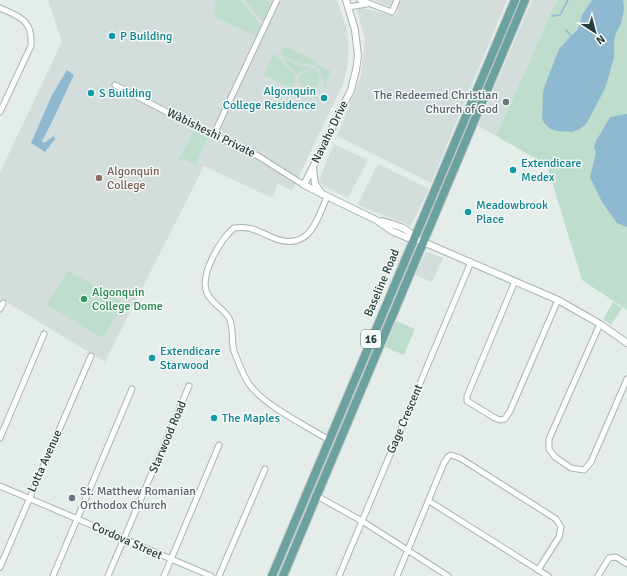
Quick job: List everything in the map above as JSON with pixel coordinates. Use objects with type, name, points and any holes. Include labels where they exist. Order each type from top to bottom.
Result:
[{"type":"main road","name":"Baseline Road","points":[[272,576],[515,0]]},
{"type":"main road","name":"Baseline Road","points":[[283,576],[525,0]]},
{"type":"street","points":[[214,134],[277,0]]},
{"type":"street","name":"Navaho Drive","points":[[304,186],[351,90],[356,70],[358,56],[357,43],[355,30],[346,0]]},
{"type":"street","points":[[360,0],[392,12],[397,0]]},
{"type":"street","points":[[348,7],[368,4]]},
{"type":"street","points":[[0,8],[22,18],[27,24],[32,38],[31,46],[0,112]]},
{"type":"street","name":"Wàbisheshì Private","points":[[115,85],[190,124],[258,156],[304,186]]},
{"type":"street","points":[[313,168],[315,184],[324,195]]},
{"type":"street","points":[[304,186],[376,220],[397,225],[411,232],[414,238],[558,300],[600,324],[627,343]]},
{"type":"street","points":[[324,195],[313,229],[308,235],[297,241],[287,242],[277,240],[252,228],[234,228],[222,241],[214,256],[208,268],[205,286],[207,295],[223,310],[230,320],[233,350],[243,374],[254,391],[273,406],[329,440]]},
{"type":"street","name":"Gage Crescent","points":[[339,576],[471,262]]},
{"type":"street","points":[[514,281],[467,396],[467,401],[493,417],[500,420],[505,419],[510,411],[558,300]]},
{"type":"street","points":[[0,309],[2,303]]},
{"type":"street","points":[[600,324],[549,439],[549,449],[555,457],[572,468],[584,470],[591,462],[627,379]]},
{"type":"street","points":[[0,438],[44,334]]},
{"type":"street","name":"Lotta Avenue","points":[[0,567],[91,356]]},
{"type":"street","name":"Starwood Road","points":[[108,576],[189,386]]},
{"type":"street","points":[[52,576],[132,389]]},
{"type":"street","points":[[164,576],[219,445]]},
{"type":"street","points":[[397,576],[444,462],[451,455],[460,458],[556,519],[561,527],[560,537],[538,570]]},
{"type":"street","points":[[219,576],[265,469]]},
{"type":"street","name":"Cordova Street","points":[[0,486],[211,576]]},
{"type":"street","points":[[317,496],[362,521],[448,576]]},
{"type":"street","points":[[429,501],[548,576]]},
{"type":"street","points":[[598,576],[609,558],[616,557],[627,564]]},
{"type":"shaded area","name":"Algonquin College","points":[[48,0],[337,0],[347,29],[349,50],[346,74],[343,84],[292,191],[278,184],[272,198],[204,166],[105,362],[0,298],[0,172],[62,42]]},
{"type":"shaded area","points":[[374,0],[507,0],[431,183],[337,136],[361,76],[365,39],[357,10],[362,8],[395,16],[399,10]]},
{"type":"shaded area","points":[[532,0],[557,0],[496,136],[478,126]]},
{"type":"shaded area","points":[[334,144],[368,160],[348,198],[323,186],[319,180]]},
{"type":"shaded area","points":[[378,164],[429,189],[411,226],[360,206],[358,203]]},
{"type":"shaded area","points":[[426,252],[443,258],[432,282],[415,275]]},
{"type":"green space","points":[[217,0],[240,0],[261,25],[256,36],[214,16],[215,4]]},
{"type":"green space","points":[[266,0],[271,3],[263,22],[246,1]]},
{"type":"green space","points":[[557,0],[627,0],[627,310],[582,280],[547,165],[496,136]]},
{"type":"green space","points":[[284,46],[316,61],[314,65],[301,64],[281,55]]},
{"type":"green space","points":[[500,47],[502,48],[441,193],[440,192],[447,172]]},
{"type":"green space","points":[[274,53],[295,76],[295,83],[292,89],[263,75]]},
{"type":"green space","points":[[282,58],[301,67],[307,66],[312,68],[296,74]]},
{"type":"green space","points":[[317,61],[318,65],[331,71],[325,83],[327,84],[326,87],[323,86],[325,79],[322,79],[321,71],[315,66]]},
{"type":"green space","points":[[314,68],[317,71],[319,80],[317,87],[312,93],[299,84],[299,76]]},
{"type":"green space","points":[[194,131],[207,137],[196,164],[183,159],[181,161],[179,160]]},
{"type":"green space","name":"Algonquin College Dome","points":[[68,270],[124,303],[103,338],[47,305]]},
{"type":"green space","points":[[613,302],[622,308],[611,325],[603,319]]},
{"type":"green space","points":[[396,321],[415,329],[404,355],[385,347]]},
{"type":"green space","points":[[380,329],[381,330],[376,345],[311,500],[308,499]]},
{"type":"water","points":[[592,0],[623,0],[624,9],[621,24],[614,41],[614,57],[606,86],[587,123],[580,129],[572,132],[557,131],[551,129],[542,119],[543,93],[545,85],[559,49],[578,29],[582,15]]},
{"type":"water","points":[[67,70],[74,75],[42,141],[44,143],[54,136],[55,139],[45,152],[31,143],[52,95]]},
{"type":"water","points":[[627,114],[627,227],[617,223],[602,202],[590,177],[596,153],[594,147],[596,141],[610,117]]},
{"type":"waterway","points":[[552,16],[560,15],[568,0]]},
{"type":"waterway","points":[[566,30],[571,36]]},
{"type":"place","name":"P Building","points":[[112,36]]},
{"type":"place","name":"S Building","points":[[91,93]]},
{"type":"place","name":"Algonquin College Residence","points":[[324,98]]},
{"type":"place","name":"The Redeemed Christian Church of God","points":[[506,102]]},
{"type":"place","name":"Extendicare Medex","points":[[513,170]]},
{"type":"place","name":"Algonquin College","points":[[99,178]]},
{"type":"place","name":"Meadowbrook Place","points":[[468,212]]},
{"type":"place","name":"Algonquin College Dome","points":[[84,299]]},
{"type":"place","name":"Extendicare Starwood","points":[[152,358]]},
{"type":"place","name":"The Maples","points":[[214,418]]},
{"type":"place","name":"St. Matthew Romanian Orthodox Church","points":[[72,498]]}]
